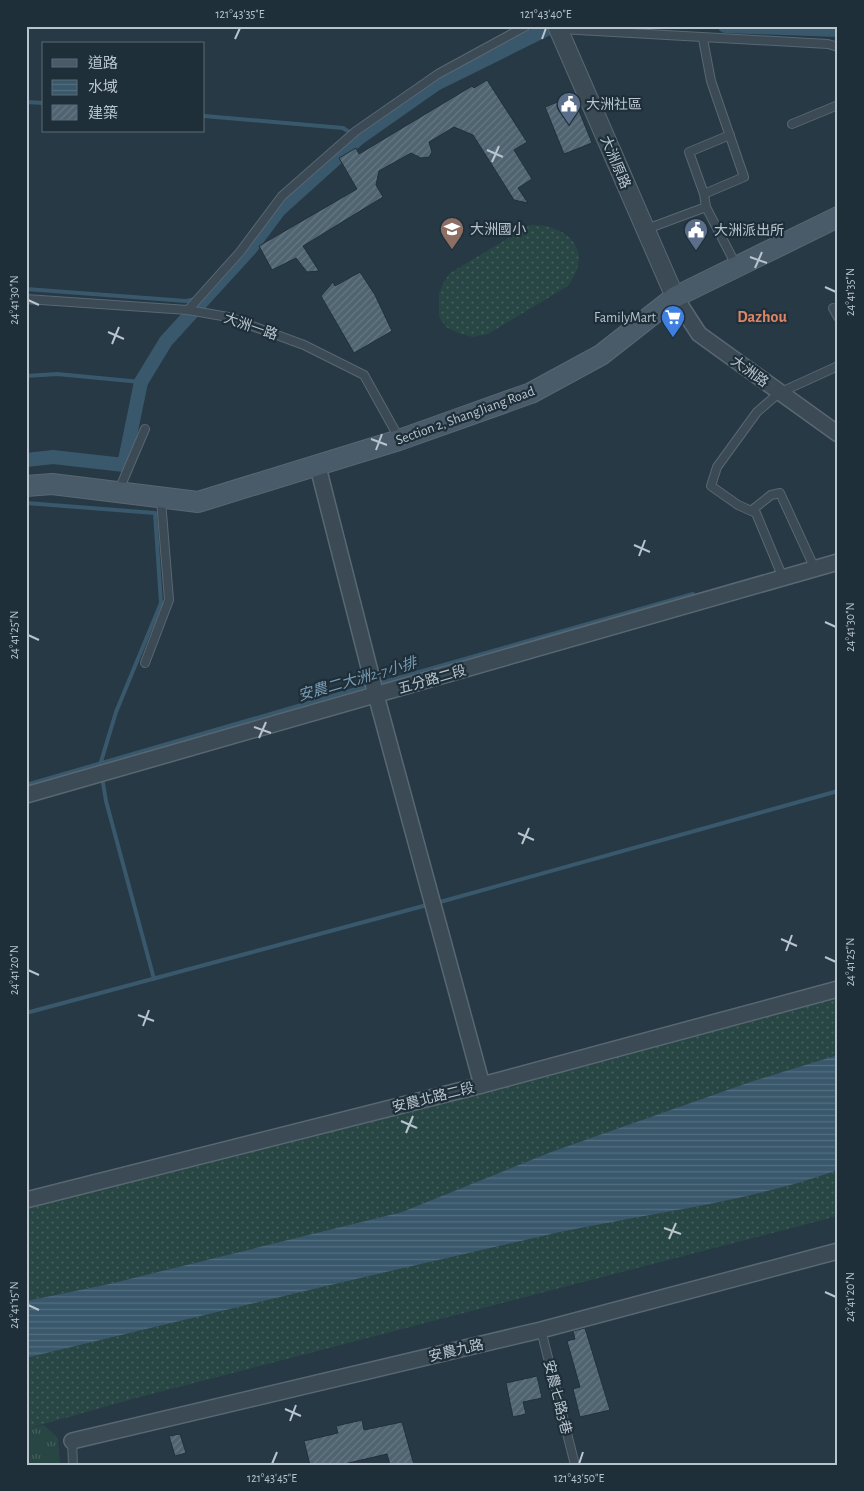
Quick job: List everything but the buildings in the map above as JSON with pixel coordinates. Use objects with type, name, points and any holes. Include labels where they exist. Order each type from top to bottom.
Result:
[{"type":"main road","name":"Section 2, ShangJiang Road","points":[[26,486],[52,484],[198,502],[318,467],[400,440],[531,393],[601,355],[675,297],[838,217]]},
{"type":"street","name":"大洲原路","points":[[558,28],[644,230],[675,297]]},
{"type":"street","name":"大洲路","points":[[675,297],[699,334],[838,434]]},
{"type":"street","points":[[318,467],[376,695],[482,1085]]},
{"type":"street","name":"五分路二段","points":[[26,795],[838,562]]},
{"type":"street","name":"安農北路二段","points":[[26,1200],[482,1085],[838,989]]},
{"type":"street","name":"安農九路","points":[[72,1441],[541,1330],[838,1251]]},
{"type":"lane","points":[[188,310],[240,252],[282,196],[356,132],[438,74],[526,26]]},
{"type":"lane","points":[[558,28],[703,39],[828,44],[838,47]]},
{"type":"lane","points":[[703,39],[711,81],[744,177],[704,194]]},
{"type":"lane","points":[[792,124],[838,105]]},
{"type":"lane","points":[[730,135],[689,152],[704,194],[706,207],[737,267]]},
{"type":"lane","points":[[644,230],[706,207]]},
{"type":"lane","name":"大洲一路","points":[[26,299],[188,310],[228,316],[304,345],[364,375],[400,440]]},
{"type":"lane","points":[[833,308],[838,317]]},
{"type":"lane","points":[[783,578],[756,513],[738,505],[711,486],[717,467],[757,412],[779,392],[838,366]]},
{"type":"lane","points":[[118,492],[145,429]]},
{"type":"lane","points":[[751,511],[766,498],[780,494],[815,569]]},
{"type":"lane","points":[[145,663],[169,600],[161,498]]},
{"type":"lane","name":"安農七路3巷","points":[[541,1330],[575,1465]]},
{"type":"lane","points":[[72,1441],[73,1465]]},
{"type":"green space","points":[[530,225],[556,229],[573,242],[578,251],[579,262],[568,286],[488,334],[472,337],[446,327],[439,317],[439,294],[443,283],[450,273]]},
{"type":"green space","points":[[838,998],[838,1055],[753,1081],[551,1152],[402,1212],[109,1284],[26,1301],[26,1206],[484,1091]]},
{"type":"green space","points":[[838,1170],[838,1216],[136,1398],[26,1429],[26,1358],[556,1233],[769,1191]]},
{"type":"green space","points":[[44,1425],[58,1438],[60,1465],[26,1465],[26,1429]]},
{"type":"water","points":[[838,1055],[838,1170],[769,1191],[556,1233],[26,1358],[26,1301],[109,1284],[402,1212],[551,1152],[753,1081]]},
{"type":"waterway","points":[[26,460],[53,457],[124,465],[141,382],[166,341],[250,249],[279,210],[359,138],[436,84],[553,26]]},
{"type":"waterway","points":[[725,26],[838,30]]},
{"type":"waterway","points":[[26,102],[42,103]]},
{"type":"waterway","points":[[205,116],[343,128],[359,138]]},
{"type":"waterway","points":[[26,289],[186,301],[196,299]]},
{"type":"waterway","points":[[203,297],[211,295]]},
{"type":"waterway","points":[[26,376],[57,374],[141,382]]},
{"type":"waterway","points":[[26,503],[155,513],[161,603],[116,712],[100,765]]},
{"type":"waterway","name":"安農二大洲2-7小排","points":[[377,684],[693,594]]},
{"type":"waterway","name":"安農二大洲2-7小排","points":[[26,785],[370,685]]},
{"type":"waterway","points":[[102,777],[106,801],[154,979]]},
{"type":"waterway","points":[[440,902],[838,791]]},
{"type":"waterway","points":[[26,1013],[427,905]]},
{"type":"place","name":"大洲社區","points":[[569,125]]},
{"type":"place","name":"大洲國小","points":[[452,250]]},
{"type":"place","name":"大洲派出所","points":[[696,251]]},
{"type":"place","name":"FamilyMart","points":[[673,338]]},
{"type":"district","name":"Dazhou","points":[[762,316]]}]
